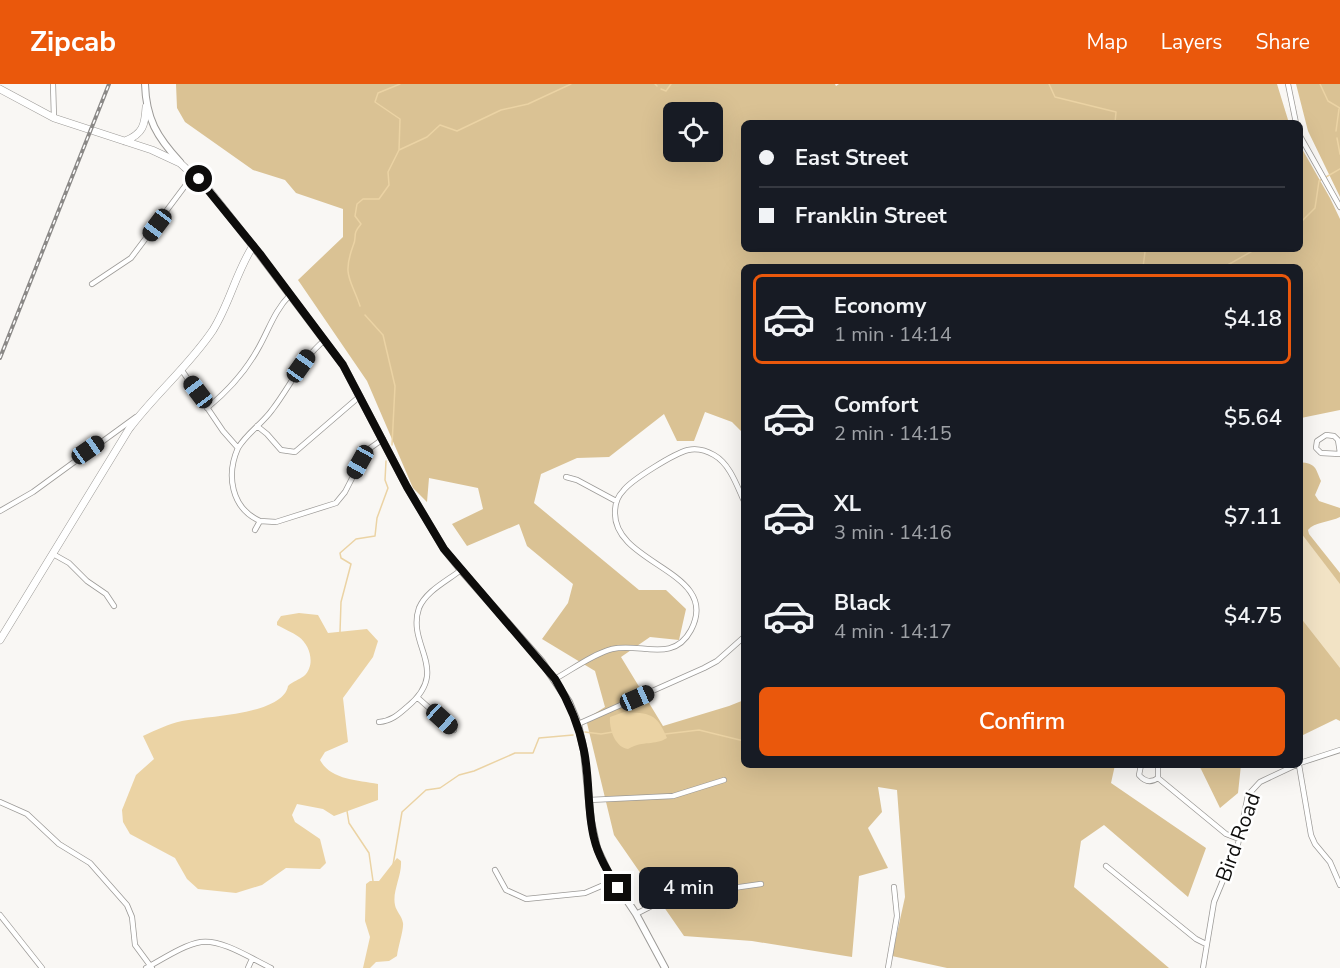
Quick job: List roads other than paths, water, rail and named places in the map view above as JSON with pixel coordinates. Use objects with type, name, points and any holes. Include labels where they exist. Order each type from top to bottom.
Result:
[{"type":"main road","points":[[0,88],[54,118],[125,141],[180,163],[209,190],[253,246],[223,313],[199,349],[140,414],[0,640]]},
{"type":"main road","points":[[125,141],[134,138],[142,131],[145,125],[146,107]]},
{"type":"street","points":[[53,84],[54,118]]},
{"type":"street","points":[[145,84],[146,107],[157,134],[180,163]]},
{"type":"street","points":[[1287,84],[1295,120]]},
{"type":"street","points":[[1303,141],[1340,207]]},
{"type":"street","points":[[92,284],[132,258],[194,174]]},
{"type":"street","points":[[253,246],[343,365],[432,530],[461,570],[525,641],[555,679],[569,702],[578,724],[584,751],[594,841],[604,865],[636,914],[665,968]]},
{"type":"street","points":[[207,408],[243,372],[277,310],[290,295]]},
{"type":"street","points":[[324,339],[309,354],[280,400],[238,448],[231,480],[238,502],[260,521],[276,522],[336,503],[345,492],[366,452],[383,439]]},
{"type":"street","points":[[181,369],[223,431],[238,448]]},
{"type":"street","points":[[257,426],[281,450],[294,452],[360,396]]},
{"type":"street","points":[[0,511],[33,492],[140,414]]},
{"type":"street","points":[[1326,435],[1334,436],[1338,440],[1340,453],[1320,453],[1316,448],[1316,443],[1326,435]]},
{"type":"street","points":[[555,679],[610,649],[673,648],[689,634],[694,623],[697,605],[690,591],[677,578],[625,540],[614,514],[616,501],[623,490],[632,482],[689,449],[703,451],[719,459],[726,466],[741,495]]},
{"type":"street","points":[[566,477],[577,480],[616,501]]},
{"type":"street","points":[[255,530],[260,521]]},
{"type":"street","points":[[53,554],[69,563],[106,594],[114,606]]},
{"type":"street","points":[[379,722],[393,719],[418,698],[424,687],[427,663],[417,625],[419,609],[428,595],[461,570]]},
{"type":"street","points":[[578,724],[704,668],[717,661],[741,640]]},
{"type":"street","points":[[418,698],[454,730]]},
{"type":"street","name":"Bird Road","points":[[1303,763],[1340,750]]},
{"type":"street","points":[[1140,768],[1139,775],[1144,780],[1151,781],[1158,778]]},
{"type":"street","points":[[1158,768],[1158,778]]},
{"type":"street","name":"Bird Road","points":[[1203,968],[1216,895],[1239,839],[1245,806],[1251,790],[1260,782],[1290,768]]},
{"type":"street","points":[[1300,768],[1311,835],[1315,844],[1330,862],[1340,885]]},
{"type":"street","points":[[1158,778],[1226,834],[1239,839]]},
{"type":"street","points":[[589,800],[673,796],[724,780]]},
{"type":"street","points":[[0,802],[27,814],[59,844],[90,863],[127,905],[132,917],[135,945],[150,967],[204,941],[220,943],[271,968]]},
{"type":"street","points":[[1106,866],[1194,937],[1206,944]]},
{"type":"street","points":[[495,870],[506,890],[526,899],[585,893],[613,881]]},
{"type":"street","points":[[636,914],[669,897],[761,884]]},
{"type":"street","points":[[888,968],[897,916],[894,887]]},
{"type":"street","points":[[0,915],[42,968]]},
{"type":"street","points":[[248,968],[252,959]]},
{"type":"waterway","points":[[360,306],[348,271],[355,233],[361,224],[355,216],[357,204],[363,199],[379,199],[389,185],[388,172],[399,150],[400,119],[375,102],[378,93],[400,84]]},
{"type":"waterway","points":[[399,150],[427,137],[440,125],[457,131],[501,110],[528,104],[571,84]]},
{"type":"waterway","points":[[661,89],[666,91],[671,84]]},
{"type":"waterway","points":[[1049,84],[1055,97],[1116,112],[1115,120]]},
{"type":"waterway","points":[[1320,84],[1328,101],[1340,108]]},
{"type":"waterway","points":[[1336,131],[1339,109]]},
{"type":"waterway","points":[[1337,138],[1340,154]]},
{"type":"waterway","points":[[1303,220],[1315,208],[1319,181],[1340,169]]},
{"type":"waterway","points":[[1143,264],[1145,252]]},
{"type":"waterway","points":[[1229,264],[1251,252]]},
{"type":"waterway","points":[[365,315],[383,335],[395,386],[392,445]]},
{"type":"waterway","points":[[340,632],[341,602],[351,564],[341,558],[340,553],[356,539],[375,536],[377,518],[388,488],[385,480],[386,461]]},
{"type":"waterway","points":[[665,734],[699,730],[741,740]]},
{"type":"waterway","points":[[585,732],[601,734],[613,732]]},
{"type":"waterway","points":[[393,865],[402,812],[426,790],[440,788],[459,775],[515,753],[533,753],[539,738],[573,735]]},
{"type":"waterway","points":[[347,811],[349,823],[369,853],[373,881]]},
{"type":"railway","points":[[0,358],[109,84]]}]
